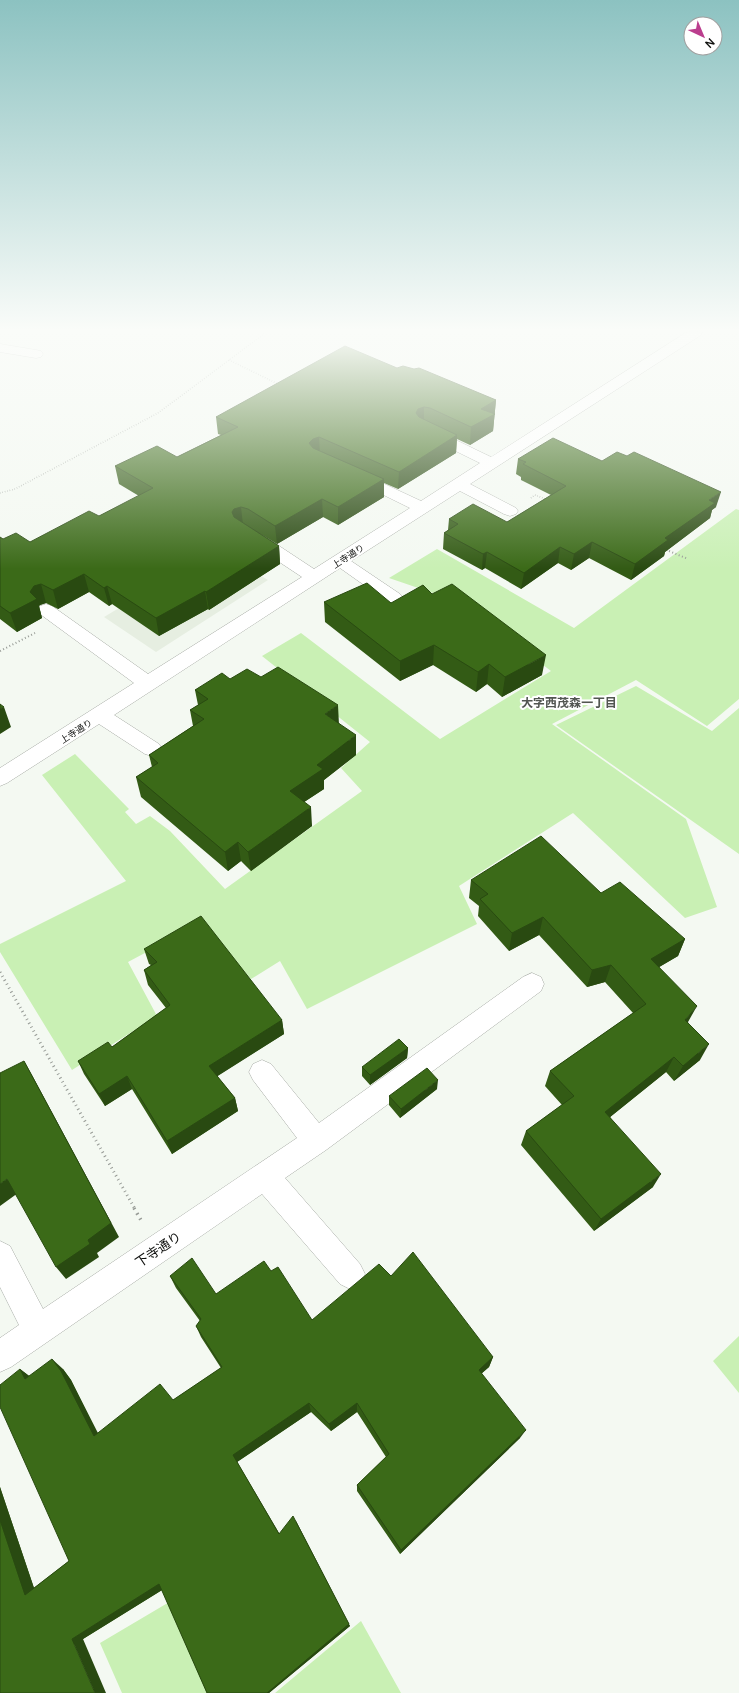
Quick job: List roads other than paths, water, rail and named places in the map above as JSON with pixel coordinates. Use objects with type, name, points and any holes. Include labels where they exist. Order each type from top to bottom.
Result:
[{"type":"street","name":"上寺通り","points":[[0,778],[149,684],[458,484],[492,463],[538,441],[581,411]]},
{"type":"street","points":[[424,430],[492,463]]},
{"type":"street","points":[[348,473],[422,508]]},
{"type":"street","points":[[458,484],[510,511]]},
{"type":"street","points":[[244,531],[314,578]]},
{"type":"street","points":[[340,561],[394,598]]},
{"type":"street","points":[[53,615],[149,684]]},
{"type":"street","points":[[100,715],[152,749]]},
{"type":"street","name":"下寺通り","points":[[0,1356],[316,1141],[532,984]]},
{"type":"street","points":[[262,1072],[316,1141]]},
{"type":"street","points":[[264,1176],[350,1274]]},
{"type":"street","points":[[0,1256],[38,1330]]},
{"type":"district","name":"大字西茂森一丁目","points":[[569,702]]}]
